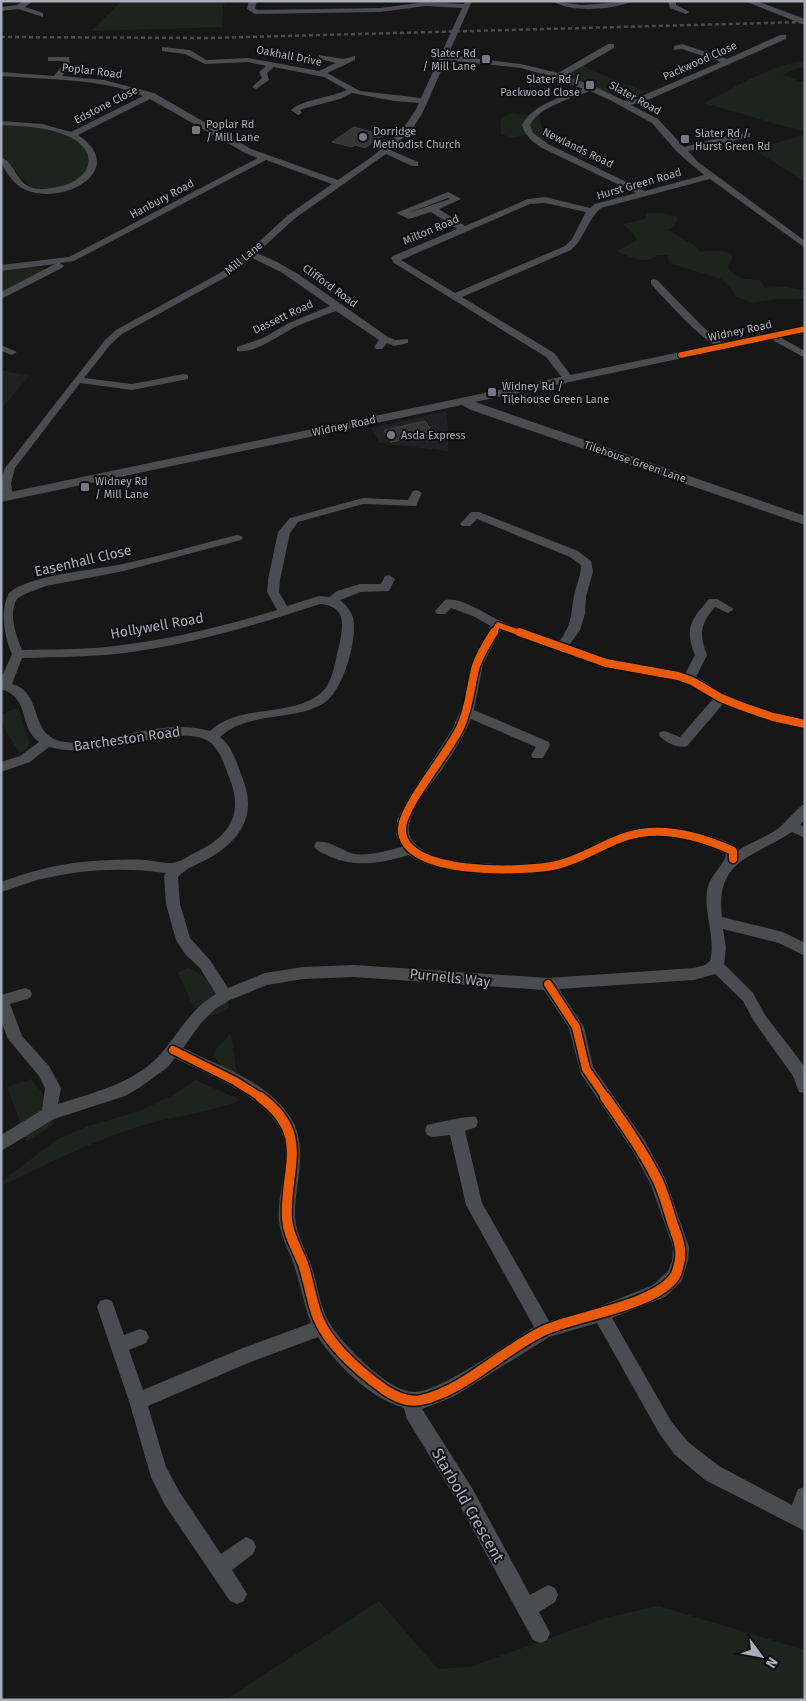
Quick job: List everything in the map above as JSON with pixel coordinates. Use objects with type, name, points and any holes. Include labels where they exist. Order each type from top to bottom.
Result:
[{"type":"street","points":[[1,9],[19,7],[30,1]]},
{"type":"street","points":[[253,1],[251,9],[255,12],[380,10],[426,4],[468,3]]},
{"type":"street","points":[[315,1],[315,12]]},
{"type":"street","points":[[392,1],[401,6]]},
{"type":"street","points":[[556,1],[565,6],[581,8],[629,1]]},
{"type":"street","points":[[668,15],[683,11],[673,6],[672,1]]},
{"type":"street","points":[[748,1],[805,22]]},
{"type":"street","name":"Mill Lane","points":[[4,497],[10,468],[108,342],[119,332],[212,283],[250,254],[291,217],[385,151],[409,127],[424,101],[468,3]]},
{"type":"street","points":[[19,7],[40,15]]},
{"type":"street","points":[[20,15],[29,12]]},
{"type":"street","name":"Packwood Close","points":[[625,104],[647,97],[783,36]]},
{"type":"street","points":[[602,44],[620,49]]},
{"type":"street","points":[[559,76],[611,46]]},
{"type":"street","points":[[677,48],[682,46],[726,61]]},
{"type":"street","name":"Oakhall Drive","points":[[165,50],[186,52],[205,62]]},
{"type":"street","points":[[322,57],[344,62]]},
{"type":"street","name":"Slater Road","points":[[444,57],[503,62],[559,76],[625,104],[655,121],[680,150],[710,176],[805,245]]},
{"type":"street","points":[[320,73],[352,58]]},
{"type":"street","points":[[51,59],[66,59],[66,66],[57,77]]},
{"type":"street","name":"Oakhall Drive","points":[[194,66],[205,62],[248,60],[320,73],[352,90],[375,96],[424,101]]},
{"type":"street","points":[[246,87],[259,88],[266,78],[263,72],[273,64]]},
{"type":"street","name":"Poplar Road","points":[[1,74],[114,83],[151,95],[236,146],[264,158],[338,183]]},
{"type":"street","name":"Newlands Road","points":[[591,88],[534,114],[526,125],[528,132],[545,146],[643,194]]},
{"type":"street","points":[[284,112],[296,112],[352,90]]},
{"type":"street","name":"Edstone Close","points":[[72,135],[151,95]]},
{"type":"street","name":"Edstone Close","points":[[1,123],[32,124],[72,135],[88,148],[92,154],[93,164],[92,169],[83,179],[64,189],[42,191],[25,188],[19,184],[1,159]]},
{"type":"street","points":[[680,150],[696,149],[729,137],[747,135]]},
{"type":"street","points":[[385,151],[415,164]]},
{"type":"street","name":"Hanbury Road","points":[[1,296],[264,158]]},
{"type":"street","name":"Hurst Green Road","points":[[456,296],[568,248],[574,244],[583,220],[592,211],[614,201],[710,176]]},
{"type":"street","points":[[432,209],[456,199],[448,195],[400,213],[409,216],[432,209],[462,228]]},
{"type":"street","name":"Milton Road","points":[[568,378],[550,355],[397,261],[396,258],[462,228],[535,200],[554,201],[592,211]]},
{"type":"street","name":"Clifford Road","points":[[250,254],[269,260],[302,280],[382,343],[405,342]]},
{"type":"street","name":"Hanbury Road","points":[[1,268],[71,259]]},
{"type":"street","points":[[654,282],[699,328],[722,347]]},
{"type":"street","name":"Dassett Road","points":[[240,349],[266,340],[292,325],[337,307]]},
{"type":"street","name":"Widney Road","points":[[4,497],[805,329]]},
{"type":"street","points":[[772,336],[805,355]]},
{"type":"street","points":[[1,348],[12,352]]},
{"type":"street","points":[[77,380],[124,387],[176,375]]},
{"type":"street","name":"Tilehouse Green Lane","points":[[466,401],[475,407],[805,521]]},
{"type":"street","points":[[284,612],[273,592],[284,532],[294,520],[363,501],[412,504],[417,493]]},
{"type":"street","points":[[466,524],[475,514],[574,554],[587,564],[587,572],[580,596],[579,614],[574,630],[561,648]]},
{"type":"street","name":"Easenhall Close","points":[[18,654],[7,626],[9,602],[20,591],[64,578],[224,547],[237,538]]},
{"type":"street","name":"Hollywell Road","points":[[18,654],[105,650],[151,644],[222,629],[320,600],[331,601],[351,590],[385,588],[389,579]]},
{"type":"street","points":[[225,996],[205,964],[190,950],[183,940],[173,904],[170,876],[183,863],[210,851],[221,843],[237,823],[243,808],[244,796],[230,761],[212,736],[232,722],[313,702],[328,694],[334,684],[348,629],[348,617],[338,603],[331,601]]},
{"type":"street","points":[[689,679],[701,654],[694,636],[696,622],[713,602],[728,609]]},
{"type":"street","points":[[441,611],[449,603],[478,613],[498,624],[561,648],[606,663],[689,679],[721,698],[774,717],[805,724]]},
{"type":"street","points":[[498,624],[477,664],[467,712],[458,732],[408,810],[402,827],[406,844],[427,859],[436,862],[486,867],[543,868],[558,865],[579,857],[619,837],[658,831],[685,834],[709,840],[733,851],[733,859]]},
{"type":"street","points":[[1,767],[25,760],[47,742],[36,734],[28,704],[24,697],[3,685],[18,654]]},
{"type":"street","points":[[665,735],[682,743],[721,698]]},
{"type":"street","points":[[467,712],[544,745],[538,755]]},
{"type":"street","name":"Barcheston Road","points":[[47,742],[64,747],[76,747],[185,731],[201,732],[212,736]]},
{"type":"street","points":[[805,809],[789,826],[776,836],[733,859],[721,873],[714,888],[719,957],[716,965],[748,997],[760,1019],[800,1073],[805,1088]]},
{"type":"street","points":[[789,826],[805,833]]},
{"type":"street","points":[[326,853],[362,861],[411,849]]},
{"type":"street","points":[[1,887],[47,872],[80,868],[154,865],[176,869]]},
{"type":"street","points":[[715,921],[783,938],[805,950]]},
{"type":"street","name":"Purnells Way","points":[[1,1144],[49,1114],[120,1091],[134,1083],[156,1068],[173,1050],[196,1019],[210,1005],[225,996],[266,979],[303,973],[354,971],[548,984],[694,974],[709,970],[716,965]]},
{"type":"street","points":[[173,1050],[252,1091],[266,1101],[286,1125],[292,1149],[287,1220],[322,1327],[338,1348],[362,1371],[398,1398],[412,1401],[429,1398],[447,1391],[545,1330],[601,1314],[659,1291],[675,1276],[680,1261],[681,1247],[659,1184],[639,1146],[586,1070],[576,1027],[548,984]]},
{"type":"street","points":[[25,994],[2,1001],[16,1039],[44,1071],[53,1088],[49,1114]]},
{"type":"street","points":[[432,1130],[463,1124],[464,1155],[474,1205],[545,1330]]},
{"type":"street","points":[[106,1307],[138,1401],[158,1470],[172,1498],[237,1594]]},
{"type":"street","points":[[601,1314],[661,1421],[681,1448],[712,1473],[801,1520],[805,1496]]},
{"type":"street","points":[[138,1401],[244,1356],[322,1327]]},
{"type":"street","points":[[119,1346],[140,1337]]},
{"type":"street","name":"Starbold Crescent","points":[[412,1401],[413,1413],[465,1495],[540,1633]]},
{"type":"street","points":[[220,1567],[246,1547]]},
{"type":"street","points":[[527,1609],[548,1595]]},
{"type":"shaded area","points":[[122,1],[227,1],[223,6],[222,27],[91,31]]},
{"type":"shaded area","points":[[805,61],[805,69],[800,67],[782,75],[805,83],[805,132],[704,103],[766,72],[792,63]]},
{"type":"shaded area","points":[[584,65],[590,70],[639,89],[650,90],[631,98],[621,97],[570,77],[571,72]]},
{"type":"shaded area","points":[[512,113],[534,116],[539,114],[545,142],[531,134],[512,138],[501,134],[501,118]]},
{"type":"shaded area","points":[[1,125],[35,126],[69,135],[85,149],[89,164],[86,171],[75,181],[60,188],[30,187],[1,154]]},
{"type":"shaded area","points":[[805,135],[805,182],[753,149]]},
{"type":"shaded area","points":[[647,213],[663,213],[678,217],[674,227],[667,230],[694,245],[699,251],[732,254],[732,259],[728,266],[734,275],[761,281],[764,288],[786,287],[800,290],[805,289],[805,299],[776,299],[753,303],[736,297],[732,289],[721,279],[669,263],[668,255],[658,255],[648,260],[643,260],[616,251],[637,240],[633,233],[623,224],[645,219]]},
{"type":"shaded area","points":[[41,267],[45,270],[1,294],[1,269]]},
{"type":"shaded area","points":[[1,370],[29,376],[1,410]]},
{"type":"shaded area","points":[[446,411],[448,451],[380,443],[371,428]]},
{"type":"shaded area","points":[[18,708],[29,742],[27,748],[20,754],[1,721],[1,714]]},
{"type":"shaded area","points":[[189,968],[208,979],[220,989],[229,1007],[218,1014],[209,1016],[202,1014],[191,1001],[178,972]]},
{"type":"shaded area","points":[[231,1033],[237,1074],[220,1065],[214,1057],[215,1050]]},
{"type":"shaded area","points":[[31,1079],[45,1096],[55,1118],[52,1126],[27,1141],[7,1087]]},
{"type":"shaded area","points":[[195,1080],[241,1100],[215,1109],[147,1124],[100,1140],[1,1186],[1,1182],[56,1140],[88,1126],[140,1111],[173,1095]]},
{"type":"shaded area","points":[[379,1601],[438,1669],[470,1667],[608,1617],[659,1606],[805,1650],[805,1700],[225,1700]]},
{"type":"building","name":"Dorridge Methodist Church","points":[[354,127],[383,135],[365,148],[332,142]]},
{"type":"building","points":[[425,421],[434,434],[391,442],[384,431],[385,430]]},
{"type":"railway","points":[[1,37],[210,38],[805,22]]},
{"type":"cycle path","points":[[681,355],[805,329]]},
{"type":"cycle path","points":[[733,859],[733,851],[698,838],[675,833],[650,832],[627,835],[578,858],[557,865],[514,869],[463,866],[436,862],[418,855],[408,846],[402,828],[408,811],[460,728],[470,702],[479,659],[498,625],[606,663],[678,676],[701,685],[721,698],[741,706],[773,717],[805,724]]},
{"type":"cycle path","points":[[173,1050],[219,1072],[251,1091],[277,1112],[286,1124],[292,1146],[287,1207],[288,1224],[322,1327],[348,1359],[388,1392],[411,1401],[420,1400],[447,1391],[545,1330],[601,1314],[659,1291],[675,1276],[680,1261],[681,1247],[659,1183],[639,1146],[586,1069],[576,1027],[548,984]]},
{"type":"place","name":"Slater Rd / Mill Lane","points":[[486,59]]},
{"type":"place","name":"Slater Rd / Packwood Close","points":[[590,85]]},
{"type":"place","name":"Poplar Rd / Mill Lane","points":[[196,130]]},
{"type":"place","name":"Dorridge Methodist Church","points":[[363,137]]},
{"type":"place","name":"Slater Rd / Hurst Green Rd","points":[[685,139]]},
{"type":"place","name":"Widney Rd / Tilehouse Green Lane","points":[[492,392]]},
{"type":"place","name":"Asda Express","points":[[391,435]]},
{"type":"place","name":"Widney Rd / Mill Lane","points":[[85,487]]}]
